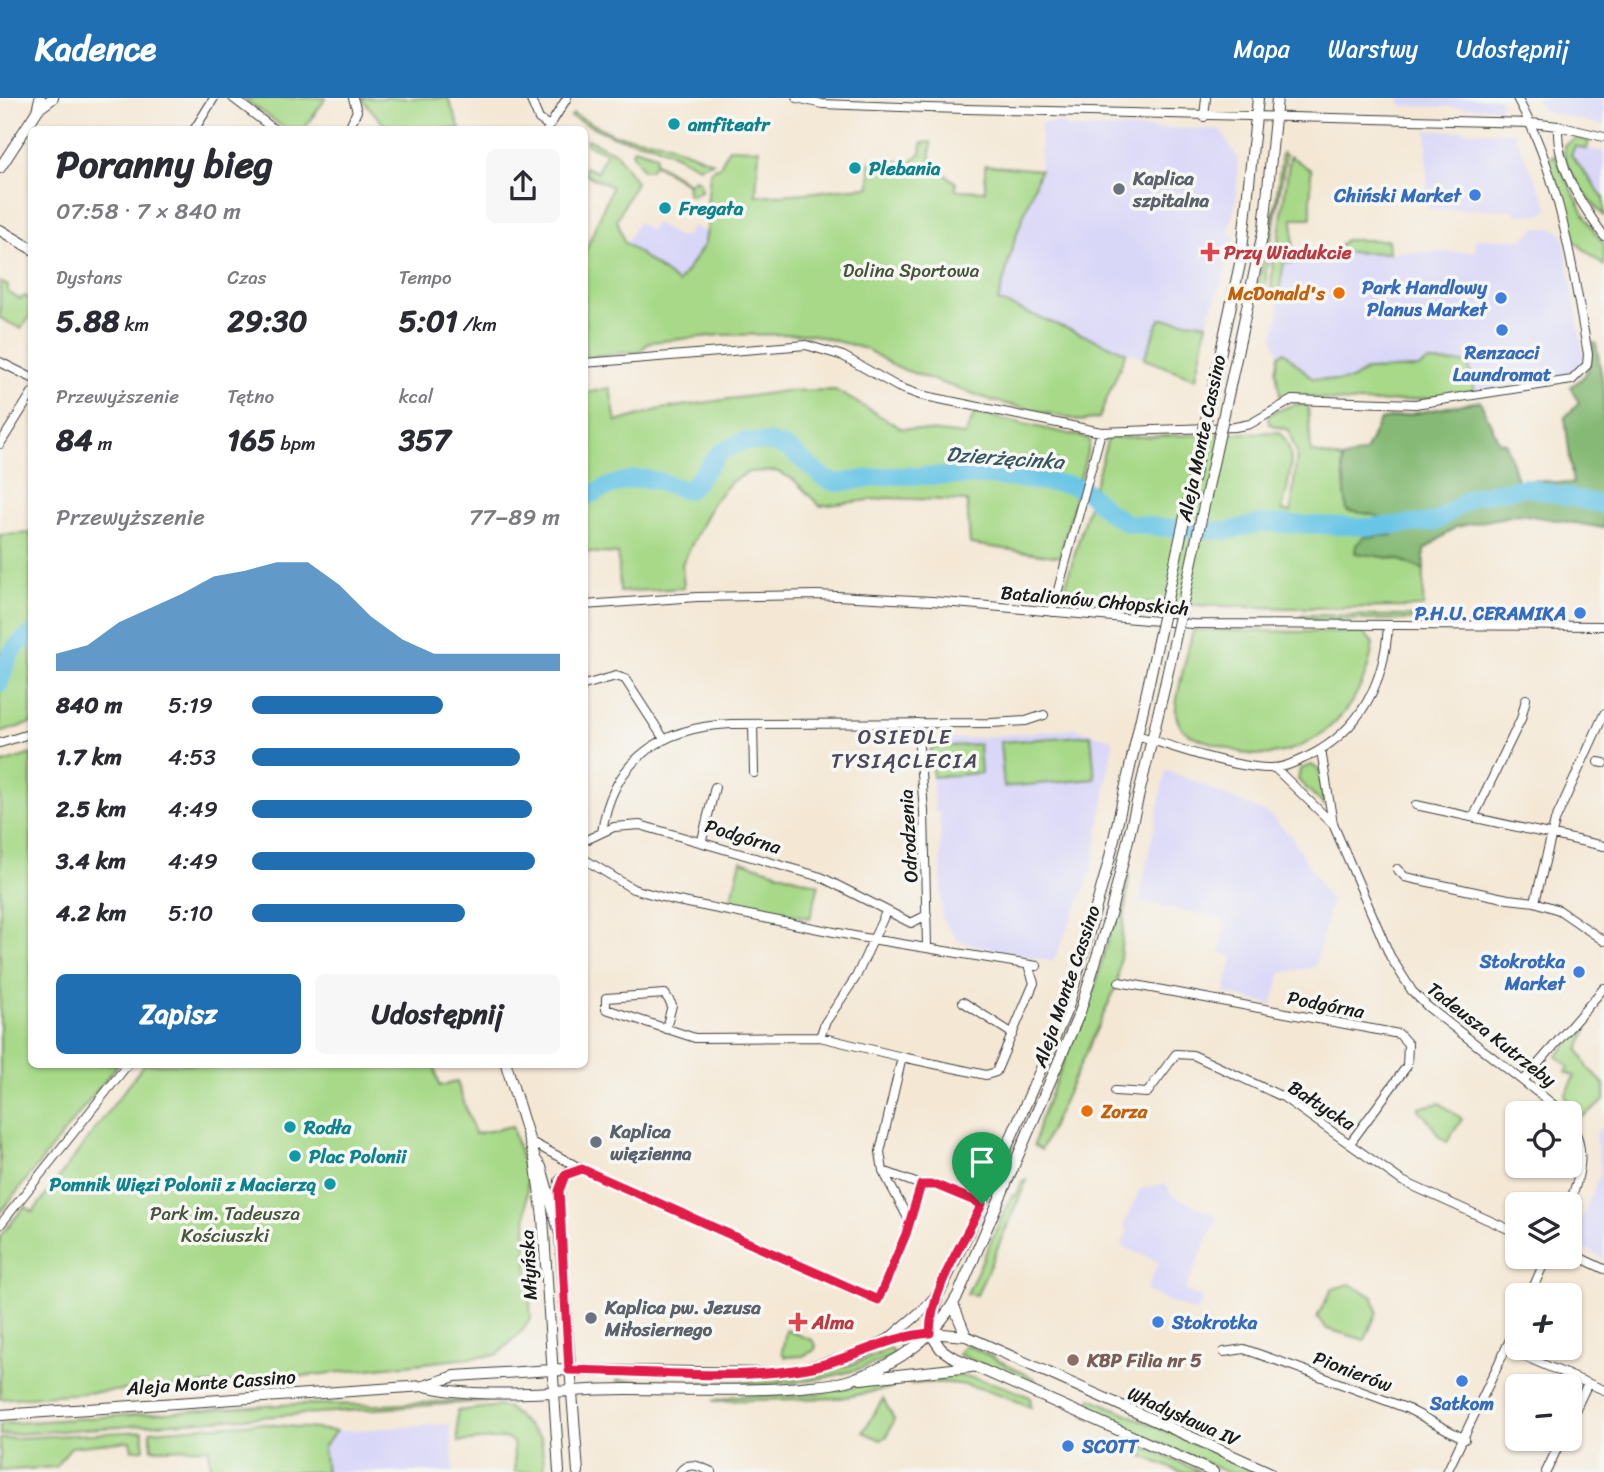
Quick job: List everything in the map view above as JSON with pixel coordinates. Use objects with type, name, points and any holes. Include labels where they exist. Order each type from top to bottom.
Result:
[{"type":"street","points":[[37,111],[40,98]]},
{"type":"street","points":[[0,168],[37,111],[53,98]]},
{"type":"street","points":[[196,126],[214,98]]},
{"type":"street","points":[[233,98],[270,126]]},
{"type":"street","points":[[350,126],[357,111],[353,98]]},
{"type":"street","points":[[530,98],[539,119],[546,126]]},
{"type":"street","points":[[549,126],[567,98]]},
{"type":"street","points":[[797,98],[822,104],[928,108],[1205,117],[1531,123],[1559,125],[1604,137]]},
{"type":"street","points":[[928,98],[928,108]]},
{"type":"street","points":[[1205,117],[1206,98]]},
{"type":"street","name":"Aleja Monte Cassino","points":[[0,1415],[424,1386],[454,1376],[552,1370],[775,1373],[838,1361],[889,1339],[940,1292],[1051,1050],[1081,969],[1149,682],[1241,259],[1258,98]]},
{"type":"street","name":"Aleja Monte Cassino","points":[[424,1386],[456,1394],[553,1390],[754,1391],[851,1380],[901,1358],[930,1333],[953,1304],[1080,1012],[1111,911],[1165,685],[1264,228],[1277,98]]},
{"type":"street","points":[[588,363],[806,345],[842,356],[898,387],[920,395],[1101,432],[1235,427],[1250,424],[1292,400],[1415,404],[1572,380],[1587,365],[1588,354],[1564,223],[1531,123],[1517,98]]},
{"type":"street","points":[[1559,125],[1557,145],[1574,188],[1604,236]]},
{"type":"street","points":[[0,230],[28,247]]},
{"type":"street","points":[[0,362],[28,376]]},
{"type":"street","points":[[0,444],[28,399]]},
{"type":"street","points":[[1052,612],[1101,432]]},
{"type":"street","name":"Batalionów Chłopskich","points":[[588,605],[688,597],[817,595],[1192,624],[1604,626]]},
{"type":"street","points":[[1137,735],[1249,766],[1288,766],[1321,750],[1351,727],[1369,701],[1380,674],[1388,625]]},
{"type":"street","points":[[588,683],[616,676],[625,679],[664,739]]},
{"type":"street","points":[[1474,816],[1521,719],[1526,699]]},
{"type":"street","points":[[1535,902],[1552,832],[1604,714]]},
{"type":"street","points":[[603,832],[610,799],[622,776],[642,754],[664,739],[701,726],[1026,722],[1044,715]]},
{"type":"street","name":"Odrodzenia","points":[[917,723],[927,947]]},
{"type":"street","points":[[753,724],[754,772]]},
{"type":"street","points":[[0,743],[28,734]]},
{"type":"street","name":"Tadeusza Kutrzeby","points":[[1321,750],[1333,824],[1390,956],[1412,991],[1428,1007],[1549,1101]]},
{"type":"street","name":"Tadeusza Kutrzeby","points":[[1275,768],[1333,824]]},
{"type":"street","points":[[702,840],[715,787]]},
{"type":"street","points":[[1416,805],[1552,832],[1604,846]]},
{"type":"street","name":"Podgórna","points":[[588,839],[634,824],[702,840],[821,877],[911,923],[927,915]]},
{"type":"street","points":[[588,862],[625,885],[646,893],[874,939],[1033,965],[1034,984],[1013,1034],[996,1072],[986,1075],[820,1037],[695,1038],[606,1009],[606,998],[665,994],[672,1005],[666,1028]]},
{"type":"street","points":[[1397,869],[1405,877],[1508,899],[1535,902],[1559,910],[1604,942]]},
{"type":"street","points":[[820,1037],[825,1023],[856,977],[886,912]]},
{"type":"street","name":"Podgórna","points":[[1119,982],[1386,1032],[1405,1039],[1410,1049],[1407,1066],[1351,1142]]},
{"type":"street","points":[[1524,1080],[1604,988]]},
{"type":"street","points":[[963,1002],[1013,1034]]},
{"type":"street","name":"Bałtycka","points":[[1115,1091],[1147,1093],[1176,1054],[1186,1053],[1283,1097],[1351,1142],[1402,1181],[1505,1228]]},
{"type":"street","points":[[902,1057],[880,1152],[883,1171],[910,1222]]},
{"type":"street","points":[[0,1225],[125,1068]]},
{"type":"street","name":"Młyńska","points":[[507,1068],[531,1142],[543,1217],[559,1472]]},
{"type":"street","points":[[531,1142],[582,1169],[878,1300],[910,1222],[921,1185]]},
{"type":"street","name":"Młyńska","points":[[535,1159],[541,1167],[559,1234],[578,1472]]},
{"type":"street","points":[[559,1234],[560,1181],[570,1171],[582,1169]]},
{"type":"street","points":[[883,1171],[921,1185],[936,1185],[982,1204]]},
{"type":"street","points":[[1582,1259],[1604,1269]]},
{"type":"street","points":[[930,1333],[932,1314],[940,1292]]},
{"type":"street","points":[[953,1304],[966,1336]]},
{"type":"street","name":"Władysława IV","points":[[930,1333],[941,1349],[975,1367],[1213,1472]]},
{"type":"street","name":"Władysława IV","points":[[889,1339],[930,1333],[966,1336],[1269,1472]]},
{"type":"street","name":"Pionierów","points":[[1224,1352],[1244,1349],[1298,1368],[1406,1408],[1465,1439]]},
{"type":"street","points":[[1447,1472],[1505,1353]]},
{"type":"street","points":[[1533,1360],[1604,1390]]},
{"type":"street","points":[[851,1380],[975,1367]]},
{"type":"street","points":[[1582,1396],[1588,1383]]},
{"type":"street","points":[[1546,1472],[1556,1451]]},
{"type":"street","points":[[680,1472],[688,1465],[696,1465],[712,1472]]},
{"type":"shaded area","points":[[1400,98],[1500,98],[1500,108],[1400,106]]},
{"type":"shaded area","points":[[1535,98],[1604,98],[1604,126],[1544,111]]},
{"type":"shaded area","points":[[1041,123],[1064,123],[1067,128],[1220,129],[1238,159],[1236,202],[1228,233],[1234,236],[1234,246],[1207,323],[1196,379],[998,301],[1015,239],[1040,170]]},
{"type":"shaded area","points":[[1427,130],[1513,132],[1549,208],[1542,214],[1516,215],[1515,210],[1427,209]]},
{"type":"shaded area","points":[[1575,146],[1604,152],[1604,198],[1571,155]]},
{"type":"shaded area","points":[[638,222],[650,231],[655,223],[679,237],[687,235],[693,225],[706,233],[704,245],[678,283],[626,243]]},
{"type":"shaded area","points":[[1534,228],[1553,228],[1563,234],[1584,358],[1583,365],[1571,377],[1474,391],[1428,362],[1418,368],[1367,369],[1351,380],[1338,381],[1312,378],[1284,352],[1279,355],[1273,338],[1279,314],[1278,297],[1285,262],[1292,262],[1293,252],[1475,252],[1476,239],[1524,239],[1528,233],[1533,233]]},
{"type":"shaded area","points":[[1075,728],[1111,739],[1113,743],[1092,871],[1053,962],[958,941],[942,919],[940,812],[935,812],[929,742]]},
{"type":"shaded area","points":[[1166,769],[1270,815],[1291,836],[1331,902],[1315,967],[1281,973],[1272,1005],[1225,993],[1233,956],[1220,953],[1225,919],[1139,902]]},
{"type":"shaded area","points":[[1604,1124],[1604,1259],[1582,1247],[1582,1218],[1601,1172],[1595,1135]]},
{"type":"shaded area","points":[[1166,1183],[1171,1195],[1218,1216],[1185,1290],[1203,1299],[1196,1313],[1146,1291],[1159,1262],[1121,1246],[1128,1230],[1123,1227],[1140,1189]]},
{"type":"shaded area","points":[[450,1424],[454,1472],[326,1472],[323,1447],[336,1431]]},
{"type":"green space","points":[[243,98],[326,98],[306,126],[282,126]]},
{"type":"green space","points":[[361,98],[448,98],[459,126],[385,126]]},
{"type":"green space","points":[[573,114],[615,135],[660,141],[713,162],[699,167],[655,145],[614,137],[571,117]]},
{"type":"green space","points":[[1576,138],[1589,141],[1587,149],[1575,146],[1571,155],[1604,198],[1604,216],[1585,193],[1567,163],[1564,145]]},
{"type":"green space","name":"Dolina Sportowa","points":[[588,139],[616,153],[636,182],[617,219],[624,242],[678,283],[704,245],[711,209],[707,206],[710,173],[715,167],[719,168],[729,148],[759,149],[756,195],[870,187],[870,161],[911,162],[921,153],[922,143],[931,142],[931,163],[956,183],[956,190],[985,191],[985,165],[1040,170],[1015,239],[998,301],[1126,352],[1099,418],[1081,421],[994,401],[896,367],[866,349],[810,334],[722,335],[650,342],[640,351],[588,357],[588,245],[612,187],[588,175],[588,168],[597,172],[606,153],[588,145]]},
{"type":"green space","points":[[634,148],[656,155],[655,162],[689,183],[695,179],[700,182],[701,191],[691,195],[687,193],[688,185],[654,164],[650,170],[643,170],[632,152]]},
{"type":"green space","points":[[1282,153],[1286,155],[1266,271],[1266,298],[1260,296],[1257,288],[1276,202]]},
{"type":"green space","points":[[1554,155],[1592,229],[1604,244],[1604,266],[1574,241],[1570,219],[1547,160]]},
{"type":"green space","points":[[1290,156],[1311,170],[1311,218],[1293,218],[1293,248],[1277,248]]},
{"type":"green space","points":[[1345,240],[1388,240],[1389,253],[1340,252],[1339,246]]},
{"type":"green space","points":[[1293,252],[1292,263],[1284,262],[1278,297],[1271,296],[1273,254]]},
{"type":"green space","points":[[0,281],[8,286],[8,292],[20,299],[25,296],[28,298],[28,319],[21,329],[0,318]]},
{"type":"green space","points":[[1160,319],[1207,323],[1196,379],[1144,359]]},
{"type":"green space","points":[[1593,343],[1596,343],[1604,390],[1604,528],[1520,514],[1456,527],[1424,550],[1424,570],[1397,559],[1355,553],[1356,545],[1364,537],[1393,535],[1390,527],[1381,518],[1347,511],[1342,459],[1365,452],[1380,420],[1480,401],[1499,442],[1506,443],[1518,484],[1534,480],[1573,484],[1565,417],[1579,403],[1571,386],[1586,374]]},
{"type":"green space","points":[[1284,352],[1312,378],[1338,381],[1351,380],[1367,370],[1418,368],[1428,362],[1468,363],[1474,391],[1383,402],[1347,402],[1299,396],[1281,400],[1276,371],[1279,355]]},
{"type":"green space","points":[[610,388],[616,422],[661,409],[785,391],[835,390],[901,428],[965,435],[975,413],[1087,438],[1090,441],[1060,557],[970,544],[967,501],[887,498],[820,506],[793,479],[776,471],[749,472],[731,482],[713,502],[682,564],[684,588],[620,592],[618,554],[588,552],[588,496],[594,492],[592,488],[588,490],[588,392]]},
{"type":"green space","points":[[1295,404],[1308,405],[1311,452],[1342,459],[1347,511],[1381,518],[1391,527],[1394,535],[1364,537],[1356,553],[1397,559],[1424,570],[1423,607],[1288,608],[1067,601],[1062,598],[1108,438],[1278,432],[1289,448],[1291,458],[1282,511],[1291,512],[1297,453],[1288,430],[1269,424],[1268,415]]},
{"type":"green space","points":[[28,533],[28,724],[0,733],[0,535]]},
{"type":"green space","points":[[1302,615],[1411,616],[1413,620],[1298,620]]},
{"type":"green space","points":[[1193,630],[1364,633],[1373,643],[1369,665],[1361,685],[1336,721],[1301,746],[1280,753],[1252,755],[1197,738],[1185,731],[1178,721],[1177,697]]},
{"type":"green space","points":[[1091,735],[1095,779],[1004,787],[1000,742]]},
{"type":"green space","points":[[979,744],[981,773],[933,777],[930,748]]},
{"type":"green space","points":[[28,755],[28,1068],[115,1068],[0,1213],[0,764]]},
{"type":"green space","points":[[1312,765],[1320,771],[1324,805],[1298,780],[1300,769]]},
{"type":"green space","points":[[741,861],[819,885],[810,918],[730,903]]},
{"type":"green space","points":[[1126,873],[1129,874],[1117,985],[1041,1150],[1034,1145],[1040,1120],[1096,983]]},
{"type":"green space","points":[[1582,1027],[1587,1029],[1579,1050],[1588,1068],[1604,1084],[1604,1101],[1582,1117],[1582,1101],[1569,1101],[1565,1096],[1575,1076],[1566,1072],[1569,1067],[1557,1056]]},
{"type":"green space","name":"Park im. Tadeusza Kościuszki","points":[[141,1068],[435,1068],[439,1086],[457,1082],[475,1134],[512,1126],[527,1179],[526,1241],[531,1318],[522,1331],[497,1355],[268,1380],[0,1399],[0,1236],[25,1206],[33,1212]]},
{"type":"green space","points":[[1440,1103],[1462,1119],[1447,1142],[1419,1111],[1419,1107]]},
{"type":"green space","points":[[1027,1180],[977,1295],[967,1294],[1012,1195],[1016,1196],[1022,1181]]},
{"type":"green space","points":[[1350,1284],[1373,1297],[1377,1312],[1365,1340],[1327,1329],[1317,1317],[1332,1289]]},
{"type":"green space","points":[[786,1330],[812,1340],[816,1345],[815,1350],[803,1356],[785,1357],[782,1352]]},
{"type":"green space","points":[[966,1344],[1035,1379],[1037,1385],[1032,1387],[958,1354]]},
{"type":"green space","points":[[890,1348],[894,1355],[862,1368],[794,1382],[758,1385],[617,1383],[617,1380],[721,1382],[791,1378],[858,1362]]},
{"type":"green space","points":[[929,1374],[956,1375],[993,1383],[1030,1397],[1031,1407],[973,1386],[908,1382],[908,1377]]},
{"type":"green space","points":[[897,1379],[892,1388],[840,1398],[713,1401],[736,1396],[813,1394]]},
{"type":"green space","points":[[508,1398],[0,1435],[0,1424],[295,1404],[383,1405]]},
{"type":"green space","points":[[1091,1398],[1258,1472],[1226,1472],[1085,1410]]},
{"type":"green space","points":[[883,1399],[894,1419],[887,1436],[881,1440],[863,1432]]},
{"type":"green space","points":[[499,1406],[508,1408],[541,1438],[545,1472],[515,1472],[513,1442],[506,1438],[458,1442],[457,1411]]},
{"type":"green space","points":[[257,1423],[336,1431],[323,1447],[326,1472],[211,1472],[209,1448],[152,1449],[150,1431]]},
{"type":"green space","points":[[143,1431],[144,1449],[132,1450],[130,1441],[71,1447],[55,1467],[0,1471],[0,1439]]},
{"type":"green space","points":[[1127,1439],[1201,1472],[1180,1472],[1120,1446]]},
{"type":"waterway","name":"Dzierżęcinka","points":[[588,496],[609,486],[635,479],[653,480],[689,490],[719,453],[743,441],[772,443],[789,449],[825,479],[837,483],[887,476],[988,476],[1071,485],[1086,491],[1110,513],[1127,523],[1157,527],[1227,531],[1262,523],[1371,527],[1436,522],[1471,497],[1525,487],[1604,505]]},
{"type":"waterway","name":"Dzierżęcinka","points":[[0,683],[13,650],[28,637]]},
{"type":"place","name":"amfiteatr","points":[[674,124]]},
{"type":"place","name":"Plebania","points":[[855,168]]},
{"type":"place","name":"Kaplica szpitalna","points":[[1119,189]]},
{"type":"place","name":"Chiński Market","points":[[1475,195]]},
{"type":"place","name":"Fregata","points":[[665,208]]},
{"type":"place","name":"Przy Wiadukcie","points":[[1210,252]]},
{"type":"place","name":"McDonald's","points":[[1339,293]]},
{"type":"place","name":"Park Handlowy Planus Market","points":[[1501,298]]},
{"type":"place","name":"Renzacci Laundromat","points":[[1502,330]]},
{"type":"place","name":"P.H.U. CERAMIKA","points":[[1580,613]]},
{"type":"place","name":"Stokrotka Market","points":[[1579,972]]},
{"type":"place","name":"Zorza","points":[[1087,1111]]},
{"type":"place","name":"Rodła","points":[[290,1127]]},
{"type":"place","name":"Kaplica więzienna","points":[[596,1142]]},
{"type":"place","name":"Plac Polonii","points":[[295,1156]]},
{"type":"place","name":"Pomnik Więzi Polonii z Macierzą","points":[[330,1184]]},
{"type":"place","name":"Kaplica pw. Jezusa Miłosiernego","points":[[591,1318]]},
{"type":"place","name":"Alma","points":[[798,1322]]},
{"type":"place","name":"Stokrotka","points":[[1158,1322]]},
{"type":"place","name":"KBP Filia nr 5","points":[[1073,1360]]},
{"type":"place","name":"Satkom","points":[[1462,1381]]},
{"type":"place","name":"SCOTT","points":[[1068,1446]]},
{"type":"district","name":"OSIEDLE TYSIĄCLECIA","points":[[905,749]]},
{"type":"route","points":[[582,1169],[635,1191],[878,1300],[906,1234],[921,1185],[936,1185],[982,1204],[940,1292],[932,1314],[930,1333],[889,1339],[865,1352],[838,1361],[775,1373],[569,1370],[559,1234],[559,1191],[560,1181],[570,1171],[582,1169]]}]
